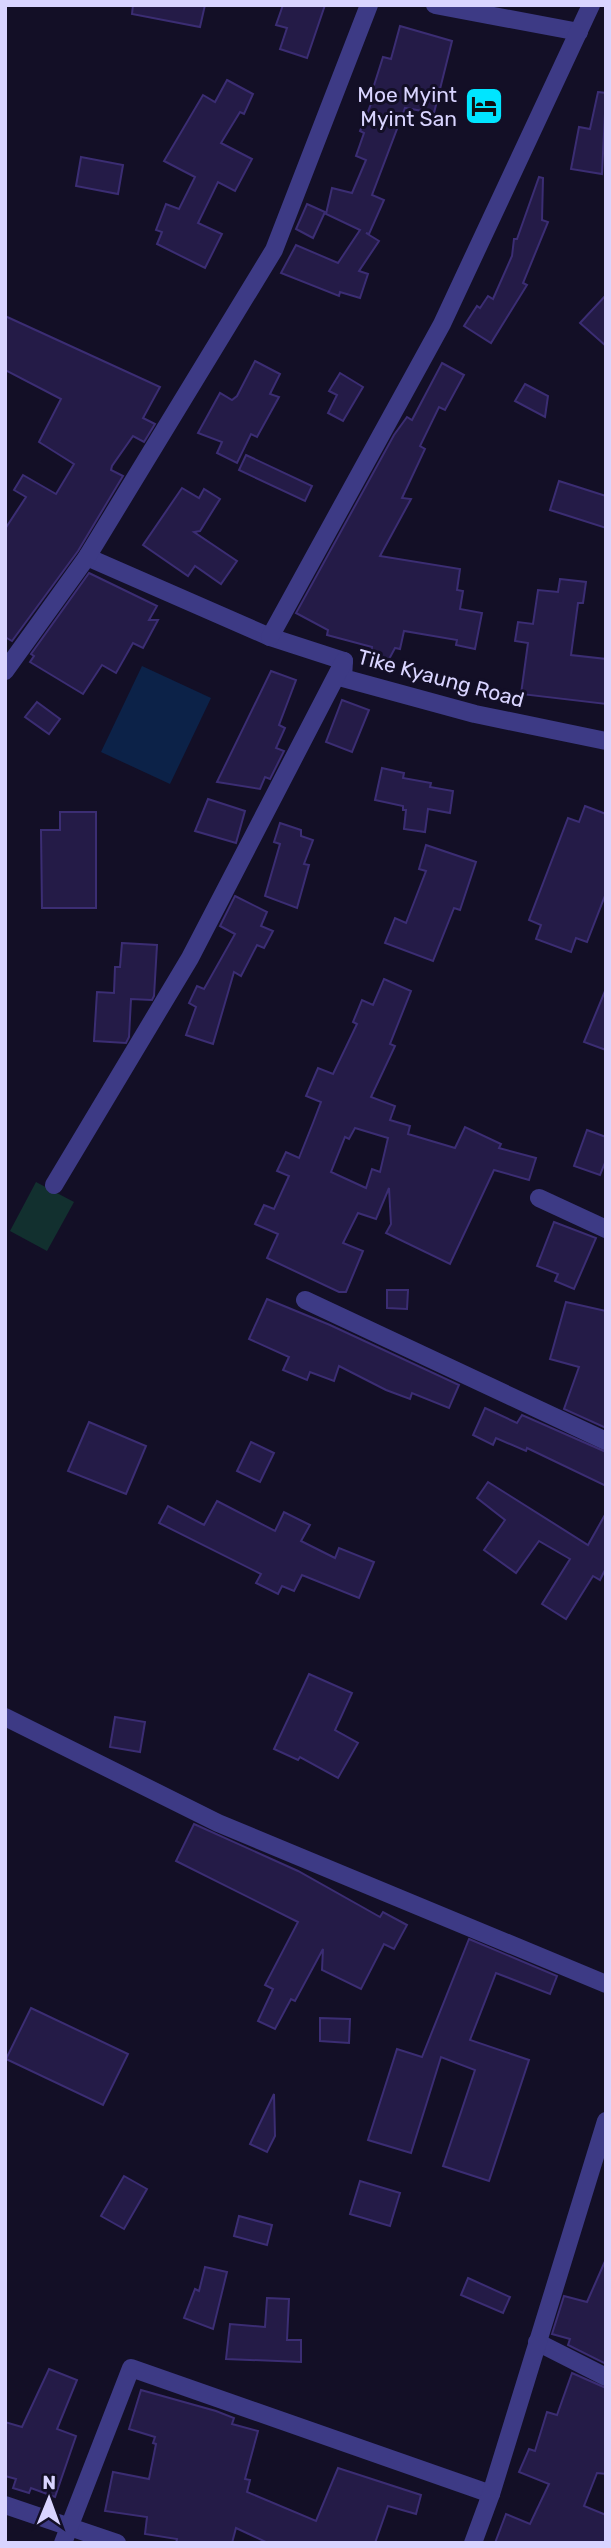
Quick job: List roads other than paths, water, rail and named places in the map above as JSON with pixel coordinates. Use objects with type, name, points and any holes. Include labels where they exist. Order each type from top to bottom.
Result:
[{"type":"street","points":[[5,671],[87,557],[274,250],[369,5]]},
{"type":"street","points":[[435,5],[579,32]]},
{"type":"street","points":[[270,637],[442,324],[590,5]]},
{"type":"street","name":"Tike Kyaung Road","points":[[87,557],[270,637],[344,661],[343,678],[475,714],[606,741]]},
{"type":"street","points":[[54,1185],[190,958],[344,661]]},
{"type":"street","points":[[539,1198],[606,1229]]},
{"type":"street","points":[[305,1300],[606,1441]]},
{"type":"street","points":[[5,1717],[218,1823],[606,1984]]},
{"type":"street","points":[[473,2543],[491,2494],[606,2121]]},
{"type":"street","points":[[537,2342],[606,2377]]},
{"type":"street","points":[[63,2543],[131,2368],[491,2494]]},
{"type":"street","points":[[5,2505],[117,2543]]},
{"type":"water","points":[[142,666],[211,698],[170,784],[101,752]]},
{"type":"place","name":"Moe Myint Myint San","points":[[484,106]]}]
